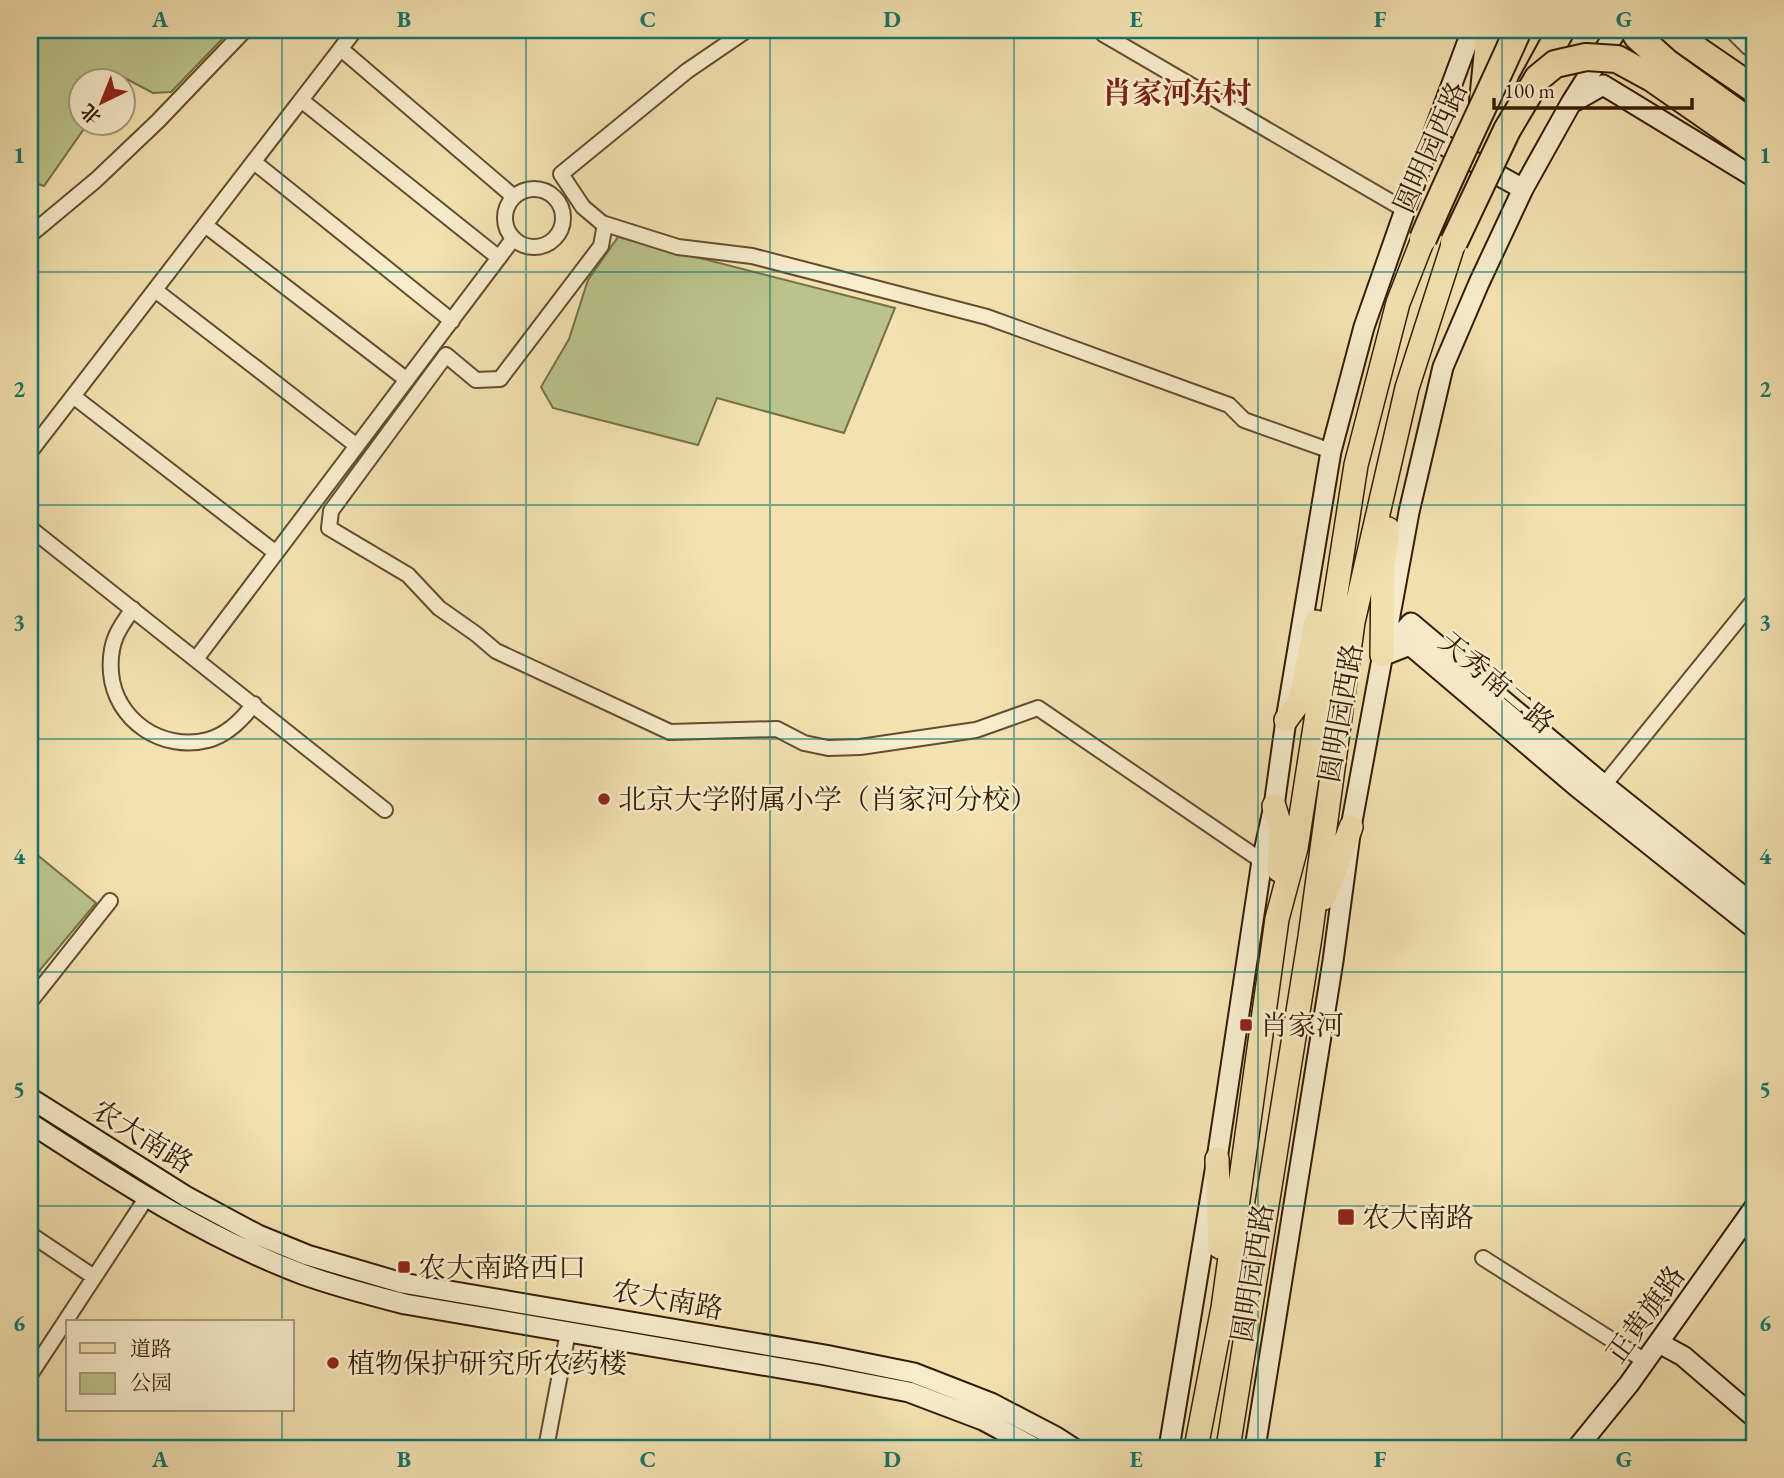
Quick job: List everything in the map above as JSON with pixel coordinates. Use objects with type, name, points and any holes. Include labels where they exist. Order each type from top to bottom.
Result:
[{"type":"highway","points":[[1482,111],[1490,30]]},
{"type":"highway","name":"圆明园西路","points":[[1423,239],[1518,30]]},
{"type":"highway","name":"圆明园西路","points":[[1454,242],[1507,130],[1561,30]]},
{"type":"highway","points":[[1634,30],[1637,36],[1666,62],[1754,125]]},
{"type":"highway","points":[[1668,30],[1754,89]]},
{"type":"highway","points":[[1507,130],[1538,78],[1555,64],[1586,57],[1617,59],[1652,78],[1754,149]]},
{"type":"main road","name":"圆明园西路","points":[[1196,1448],[1223,1308],[1277,919],[1296,848],[1359,452],[1398,303],[1423,239]]},
{"type":"main road","name":"圆明园西路","points":[[1228,1448],[1310,937],[1353,622],[1407,388],[1454,242]]},
{"type":"main road","points":[[1382,655],[1383,564],[1407,388]]},
{"type":"main road","points":[[1286,720],[1300,701],[1326,576],[1341,555]]},
{"type":"main road","points":[[1274,806],[1281,829],[1277,919]]},
{"type":"main road","points":[[1310,937],[1351,827]]},
{"type":"main road","points":[[1217,1159],[1223,1308]]},
{"type":"street","points":[[30,235],[96,180],[158,121],[245,30]]},
{"type":"street","points":[[549,193],[561,174],[687,71],[747,30]]},
{"type":"street","name":"圆明园西路","points":[[1169,1448],[1217,1159],[1262,861],[1274,806],[1331,451],[1364,327],[1472,30]]},
{"type":"street","points":[[1731,30],[1754,51]]},
{"type":"street","points":[[30,452],[341,49],[352,31]]},
{"type":"street","points":[[1103,34],[1405,210]]},
{"type":"street","name":"圆明园西路","points":[[1255,1448],[1334,961],[1351,827],[1409,512],[1443,367],[1523,189],[1610,34]]},
{"type":"street","points":[[341,49],[514,197]]},
{"type":"street","points":[[1571,103],[1603,85],[1754,177]]},
{"type":"street","points":[[301,100],[499,258]]},
{"type":"street","points":[[1433,139],[1523,189]]},
{"type":"street","points":[[254,162],[452,321]]},
{"type":"street","points":[[561,174],[583,207],[605,224],[677,247],[752,256],[987,317],[1229,405],[1244,420],[1331,451]]},
{"type":"street","points":[[530,189],[540,189],[557,200],[564,219],[557,238],[539,248],[521,245],[513,239],[505,223],[505,213],[514,197],[530,189]]},
{"type":"street","points":[[605,224],[601,246],[500,379],[476,380],[446,355],[331,511],[329,528],[408,575],[439,608],[477,634],[496,651],[670,732],[777,729],[804,743],[828,748],[860,747],[976,730],[1038,708],[1262,861]]},
{"type":"street","points":[[205,225],[407,380]]},
{"type":"street","points":[[196,659],[513,239]]},
{"type":"street","points":[[155,290],[357,446]]},
{"type":"street","points":[[72,396],[276,553]]},
{"type":"street","points":[[30,528],[385,810]]},
{"type":"street","points":[[1604,785],[1754,600]]},
{"type":"street","points":[[133,609],[115,637],[110,661],[112,685],[117,697],[122,708],[139,726],[160,738],[185,743],[209,740],[231,729],[254,704]]},
{"type":"street","name":"天秀南二路","points":[[1382,655],[1411,623],[1604,785],[1754,905]]},
{"type":"street","name":"天秀南二路","points":[[1382,655],[1410,645],[1576,786],[1754,928]]},
{"type":"street","points":[[30,1002],[110,901]]},
{"type":"street","name":"农大南路","points":[[30,1098],[187,1197],[258,1235],[307,1255],[402,1283],[825,1355],[914,1373],[990,1403],[1073,1448]]},
{"type":"street","name":"农大南路","points":[[30,1123],[177,1215],[302,1274],[405,1304],[909,1392],[983,1420],[1035,1448]]},
{"type":"street","points":[[30,1375],[147,1196]]},
{"type":"street","name":"正黄旗路","points":[[1577,1448],[1629,1384],[1754,1208]]},
{"type":"street","points":[[30,1234],[94,1277]]},
{"type":"street","points":[[1483,1258],[1645,1361]]},
{"type":"street","points":[[546,1448],[568,1332]]},
{"type":"street","points":[[1659,1343],[1683,1356],[1754,1418]]},
{"type":"green space","points":[[30,30],[231,30],[171,92],[153,93],[136,84],[136,66],[66,66],[66,136],[79,136],[44,186],[30,181]]},
{"type":"green space","points":[[618,237],[895,308],[844,433],[717,398],[698,445],[553,408],[541,387],[569,339],[588,280]]},
{"type":"green space","points":[[30,849],[96,903],[30,982]]},
{"type":"place","name":"北京大学附属小学（肖家河分校）","points":[[604,799]]},
{"type":"place","name":"肖家河","points":[[1246,1025]]},
{"type":"place","name":"农大南路","points":[[1346,1217]]},
{"type":"place","name":"农大南路西口","points":[[404,1267]]},
{"type":"place","name":"植物保护研究所农药楼","points":[[333,1363]]},
{"type":"district","name":"肖家河东村","points":[[1177,92]]}]
